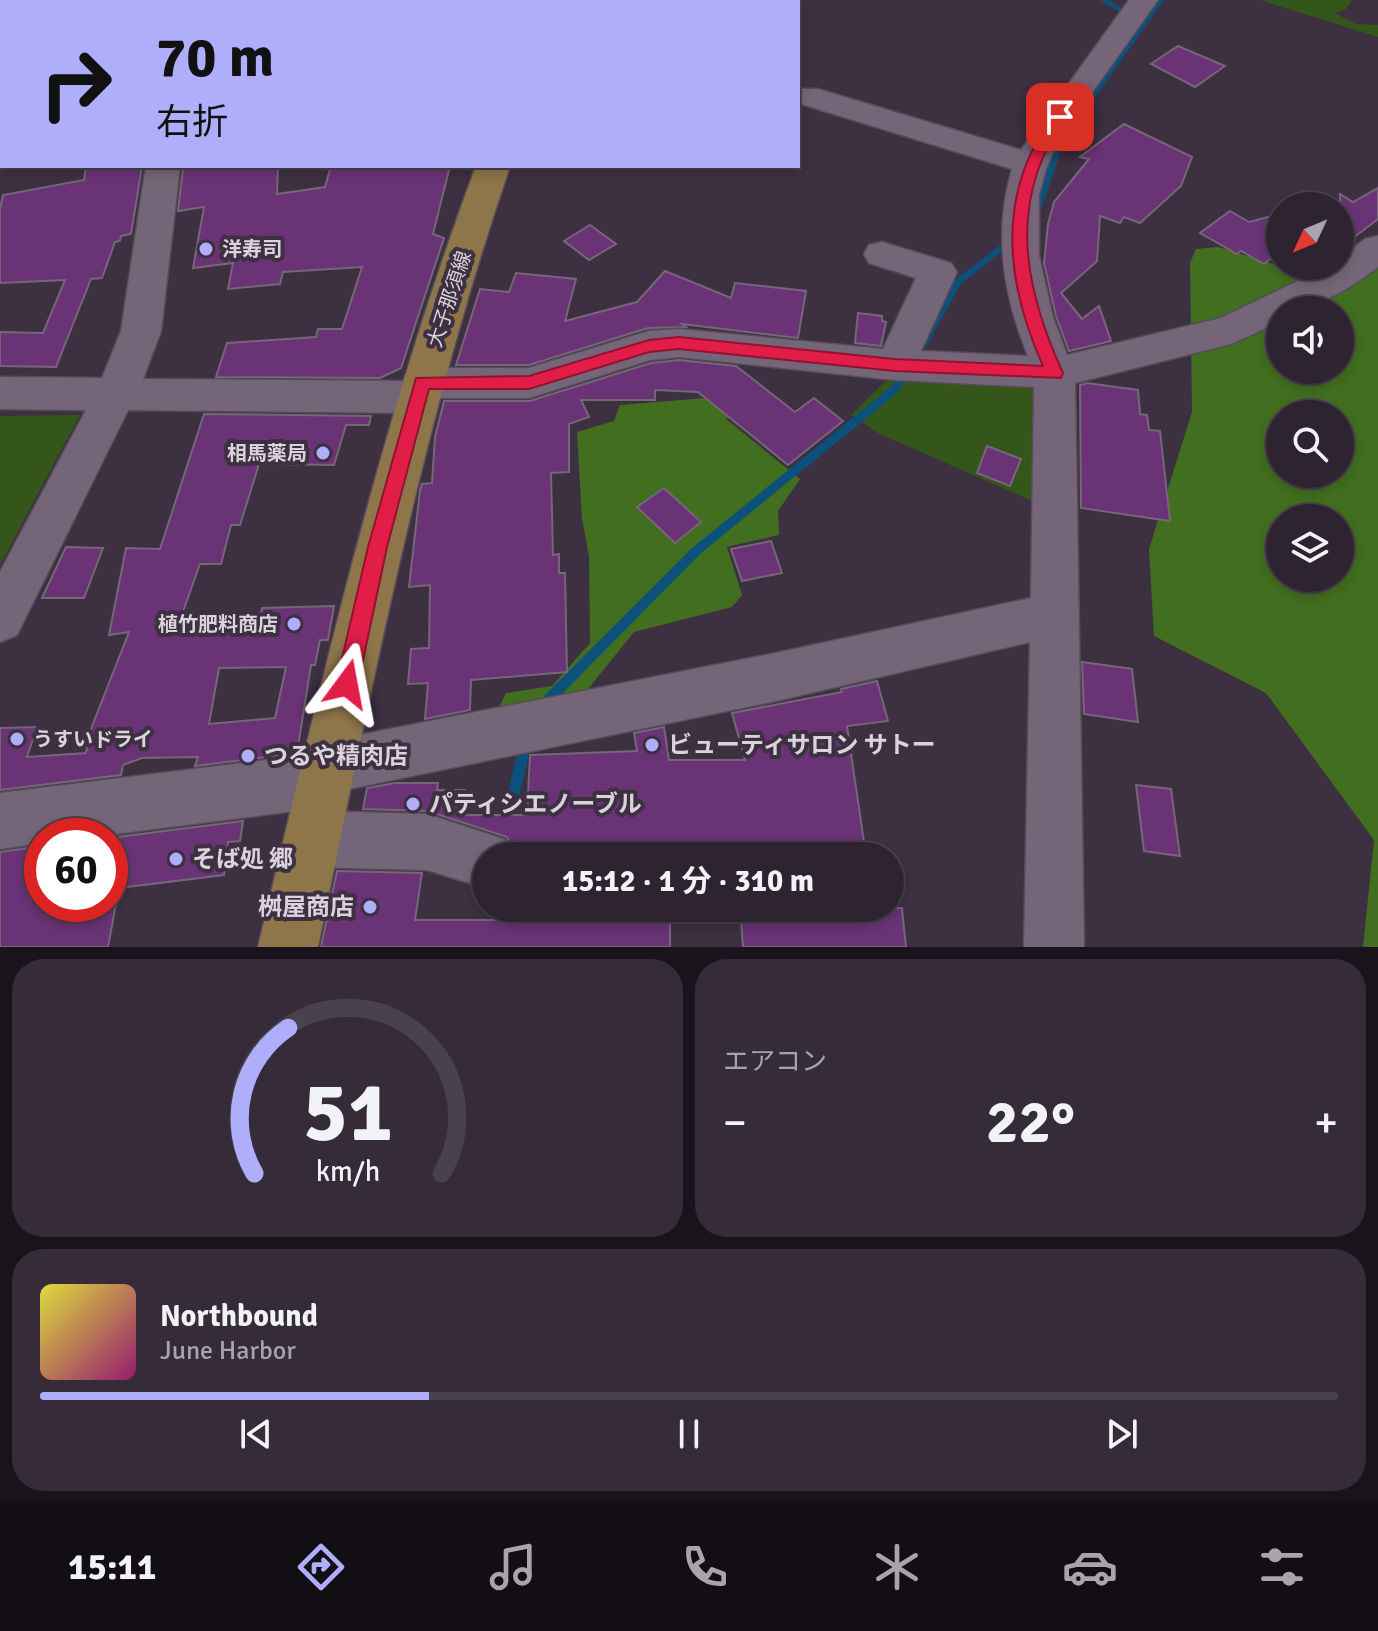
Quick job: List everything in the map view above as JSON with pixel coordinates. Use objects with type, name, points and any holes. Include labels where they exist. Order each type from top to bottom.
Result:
[{"type":"main road","name":"大子那須線","points":[[288,947],[378,547],[419,390],[492,168]]},
{"type":"street","points":[[1054,947],[1055,373],[1035,330],[1020,258],[1019,216],[1032,164],[1042,140],[1144,0]]},
{"type":"street","points":[[807,96],[1032,164]]},
{"type":"street","points":[[0,620],[117,393],[141,331],[163,168]]},
{"type":"street","points":[[0,393],[419,390],[529,383],[649,346],[679,343],[895,365],[1055,373],[1231,330],[1342,275],[1378,248]]},
{"type":"street","points":[[882,254],[938,272],[895,365]]},
{"type":"street","points":[[0,821],[327,774],[1055,614]]},
{"type":"street","points":[[312,839],[427,842],[472,856]]},
{"type":"green space","points":[[1260,0],[1352,0],[1346,9],[1335,13],[1356,24],[1378,25],[1378,37]]},
{"type":"green space","points":[[1218,247],[1266,262],[1266,280],[1354,280],[1354,260],[1378,248],[1378,947],[1363,947],[1374,840],[1266,693],[1154,636],[1149,549],[1192,412],[1190,263],[1196,249]]},
{"type":"green space","points":[[887,380],[1045,386],[1046,507],[878,433],[851,415]]},
{"type":"green space","points":[[706,398],[747,402],[726,419],[800,479],[778,511],[779,535],[727,547],[742,595],[732,607],[634,632],[571,710],[505,722],[499,707],[506,693],[552,686],[590,643],[589,556],[582,519],[577,432],[614,421],[620,405]]},
{"type":"green space","points":[[80,415],[0,565],[0,416]]},
{"type":"building","points":[[1178,46],[1225,66],[1195,87],[1151,64]]},
{"type":"building","points":[[1124,124],[1192,157],[1181,186],[1140,223],[1124,217],[1120,223],[1100,216],[1097,261],[1061,293],[1082,319],[1099,306],[1111,341],[1069,351],[1056,316],[1044,263],[1048,224],[1054,202],[1089,159],[1080,157]]},
{"type":"building","points":[[86,168],[142,168],[131,234],[121,236],[120,241],[115,242],[102,278],[91,279],[56,367],[0,366],[0,332],[43,333],[65,280],[0,283],[0,209],[3,195],[84,180]]},
{"type":"building","points":[[278,168],[277,194],[325,187],[330,168],[450,168],[433,234],[444,238],[401,368],[380,378],[216,377],[227,343],[316,337],[318,329],[342,329],[362,267],[283,272],[280,284],[228,289],[233,263],[193,268],[204,207],[178,211],[183,169]]},
{"type":"building","points":[[1378,188],[1378,219],[1354,237],[1354,201]]},
{"type":"building","points":[[1230,211],[1249,222],[1266,218],[1266,262],[1241,251],[1237,254],[1200,233]]},
{"type":"building","points":[[590,225],[616,244],[589,260],[564,241]]},
{"type":"building","points":[[665,271],[731,298],[735,283],[806,291],[798,338],[682,324],[686,327],[648,328],[529,365],[456,365],[480,289],[509,292],[516,273],[576,279],[565,321],[637,302]]},
{"type":"building","points":[[858,313],[882,316],[882,321],[886,322],[881,346],[855,343]]},
{"type":"building","points":[[679,360],[736,366],[795,412],[814,398],[843,421],[788,465],[698,392],[655,390],[655,400],[581,400],[589,417],[569,424],[569,472],[551,473],[553,555],[559,554],[559,573],[565,573],[567,672],[471,680],[470,710],[425,719],[428,683],[408,684],[411,649],[429,648],[430,585],[409,587],[420,490],[422,484],[432,483],[435,437],[444,401],[530,401],[651,363]]},
{"type":"building","points":[[1087,383],[1138,390],[1140,414],[1147,415],[1149,430],[1160,431],[1170,521],[1081,508],[1080,385]]},
{"type":"building","points":[[204,414],[371,416],[369,425],[346,425],[334,465],[259,464],[240,525],[231,525],[221,564],[200,564],[176,631],[259,621],[262,608],[334,606],[328,640],[320,640],[315,665],[311,665],[297,753],[195,766],[198,757],[142,758],[123,765],[121,775],[0,790],[0,728],[37,727],[27,757],[86,753],[89,734],[129,632],[109,635],[126,548],[160,549]],"holes":[[[286,667],[275,718],[209,724],[219,668]]]},
{"type":"building","points":[[987,446],[1021,459],[1010,486],[977,473]]},
{"type":"building","points":[[664,488],[701,522],[675,543],[637,507]]},
{"type":"building","points":[[771,541],[782,573],[742,581],[731,549]]},
{"type":"building","points":[[66,547],[103,548],[84,598],[42,598]]},
{"type":"building","points":[[1082,662],[1132,669],[1138,722],[1084,714]]},
{"type":"building","points":[[877,681],[888,721],[847,726],[864,842],[510,842],[507,837],[428,811],[363,809],[367,788],[395,783],[438,783],[437,790],[465,790],[462,815],[527,815],[530,755],[637,751],[634,733],[664,727],[669,760],[745,760],[732,713],[842,692],[841,689]]},
{"type":"building","points":[[1136,785],[1171,789],[1180,856],[1144,851]]},
{"type":"building","name":"そば処 郷","points":[[243,821],[240,841],[228,842],[224,875],[128,887],[128,836]]},
{"type":"building","points":[[24,849],[24,922],[113,922],[108,947],[0,947],[0,852]]},
{"type":"building","points":[[337,871],[422,873],[415,920],[670,922],[670,947],[321,947]]},
{"type":"building","points":[[741,922],[903,922],[906,947],[743,947]]},
{"type":"waterway","points":[[1103,0],[1132,17]]},
{"type":"waterway","points":[[1038,207],[1060,141],[1161,0]]},
{"type":"waterway","points":[[923,345],[957,283],[999,249]]},
{"type":"waterway","points":[[549,699],[696,551],[894,390],[906,372]]},
{"type":"waterway","points":[[511,805],[524,750]]},
{"type":"place","name":"洋寿司","points":[[206,249]]},
{"type":"place","name":"相馬薬局","points":[[323,453]]},
{"type":"place","name":"植竹肥料商店","points":[[294,624]]},
{"type":"place","name":"うすいドライ","points":[[17,739]]},
{"type":"place","name":"ビューティサロン サトー","points":[[652,745]]},
{"type":"place","name":"つるや精肉店","points":[[248,756]]},
{"type":"place","name":"パティシエノーブル","points":[[413,804]]},
{"type":"place","name":"そば処 郷","points":[[176,859]]},
{"type":"place","name":"桝屋商店","points":[[370,907]]},
{"type":"route","points":[[347,684],[378,547],[422,383],[529,383],[649,346],[679,343],[895,365],[1055,373],[1035,330],[1020,258],[1019,216],[1027,177],[1042,140],[1060,117]]}]
